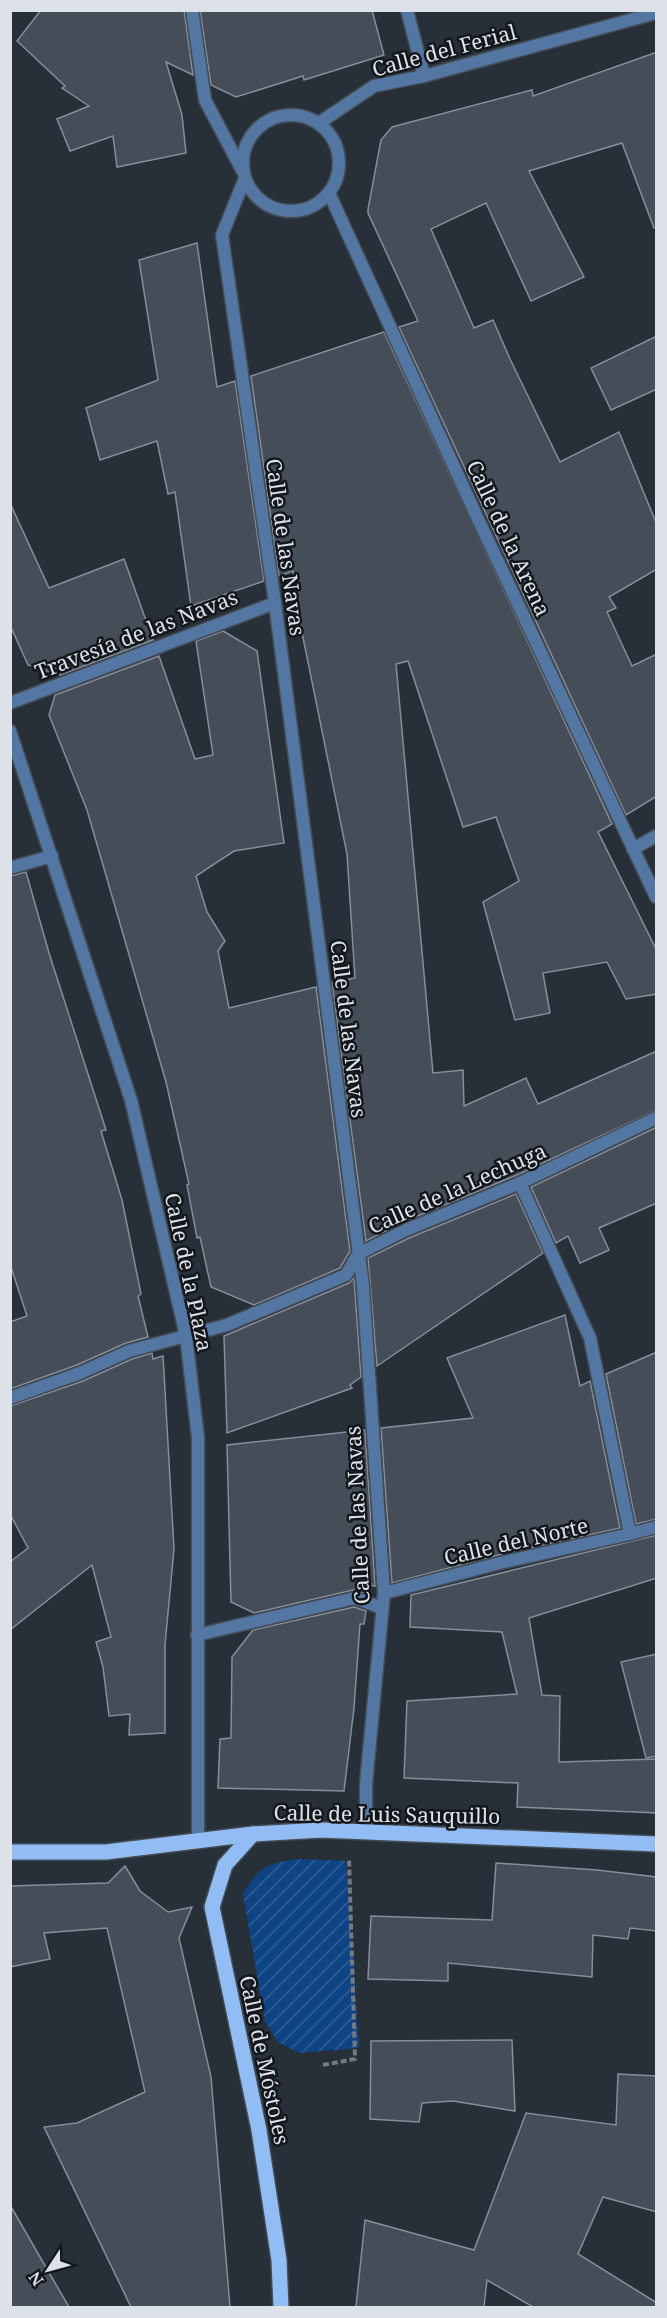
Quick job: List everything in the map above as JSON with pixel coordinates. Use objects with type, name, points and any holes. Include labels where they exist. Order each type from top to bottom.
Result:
[{"type":"main road","name":"Calle de Luis Sauquillo","points":[[10,1852],[106,1852],[253,1834],[348,1830],[657,1844]]},
{"type":"main road","name":"Calle de Móstoles","points":[[253,1834],[225,1865],[212,1907],[259,2130],[279,2260],[281,2307]]},
{"type":"street","points":[[192,10],[205,100],[244,175],[254,194],[265,204],[278,210],[292,212],[319,203],[329,193],[337,175],[338,156],[335,144],[319,123],[291,115],[277,117],[264,123],[253,133],[246,145],[242,159],[244,175]]},
{"type":"street","points":[[406,10],[424,76]]},
{"type":"street","name":"Calle del Ferial","points":[[319,123],[374,86],[424,76],[657,13]]},
{"type":"street","name":"Calle de las Navas","points":[[244,175],[222,235],[275,603],[358,1254],[384,1593],[366,1784],[366,1831]]},
{"type":"street","name":"Calle de la Arena","points":[[329,193],[487,539],[657,897]]},
{"type":"street","name":"Travesía de las Navas","points":[[10,703],[275,603]]},
{"type":"street","name":"Calle de la Plaza","points":[[10,731],[131,1100],[186,1336],[198,1438],[198,1841]]},
{"type":"street","points":[[633,849],[657,836]]},
{"type":"street","points":[[10,868],[52,856]]},
{"type":"street","name":"Calle de la Lechuga","points":[[10,1398],[80,1373],[129,1351],[227,1325],[346,1275],[358,1254],[406,1230],[520,1183],[657,1118]]},
{"type":"street","points":[[520,1183],[590,1338],[630,1534]]},
{"type":"street","name":"Calle del Norte","points":[[384,1593],[504,1562],[657,1527]]},
{"type":"street","points":[[197,1635],[355,1598],[382,1608]]},
{"type":"path","points":[[323,2065],[355,2059],[348,1830]]},
{"type":"shaded area","points":[[298,1859],[346,1861],[359,2048],[299,2053],[278,2042],[265,2021],[243,1894],[259,1872],[265,1868],[279,1862]]},
{"type":"building","points":[[41,10],[184,10],[193,75],[166,62],[182,115],[186,153],[117,167],[113,136],[70,151],[57,119],[89,106],[62,88],[65,86],[17,41]]},
{"type":"building","points":[[200,10],[372,10],[384,55],[304,80],[303,76],[236,97],[211,85]]},
{"type":"building","points":[[657,52],[657,227],[654,228],[622,143],[529,171],[584,277],[531,301],[486,203],[431,229],[474,328],[493,320],[560,462],[619,432],[657,525],[657,569],[609,597],[616,608],[607,612],[632,666],[657,654],[657,796],[626,815],[399,327],[418,321],[368,209],[381,140],[392,127],[532,90],[533,96]]},
{"type":"building","points":[[197,243],[217,387],[235,381],[264,581],[191,606],[175,492],[168,494],[157,441],[100,460],[86,408],[158,380],[139,260]]},
{"type":"building","points":[[384,332],[612,824],[598,832],[657,951],[657,994],[626,999],[607,962],[543,973],[550,1013],[515,1020],[483,902],[519,881],[496,817],[463,827],[408,661],[396,664],[433,1073],[463,1070],[464,1106],[526,1078],[538,1104],[657,1051],[657,1110],[517,1175],[403,1222],[366,1241],[332,983],[355,978],[347,854],[297,608],[293,571],[279,576],[251,376]]},
{"type":"building","points":[[657,336],[657,389],[611,410],[591,368]]},
{"type":"building","points":[[10,503],[49,588],[124,559],[153,640],[60,675],[28,665],[10,625]]},
{"type":"building","points":[[223,631],[257,651],[284,843],[234,851],[196,876],[207,912],[225,941],[218,951],[229,1008],[316,987],[350,1251],[340,1268],[254,1305],[211,1287],[200,1237],[197,1238],[187,1185],[189,1184],[166,1082],[87,810],[49,715],[55,695],[159,656],[195,759],[213,755],[196,641]]},
{"type":"building","points":[[26,872],[49,953],[106,1130],[101,1131],[122,1200],[141,1294],[138,1296],[148,1337],[126,1343],[77,1365],[10,1389],[10,1322],[27,1316],[10,1264],[10,876]]},
{"type":"building","points":[[657,1127],[657,1203],[599,1228],[609,1250],[580,1263],[568,1236],[556,1243],[531,1187]]},
{"type":"building","points":[[516,1194],[543,1253],[377,1366],[368,1258],[409,1238]]},
{"type":"building","points":[[354,1278],[361,1377],[350,1385],[352,1388],[227,1433],[224,1336],[349,1283]]},
{"type":"building","points":[[565,1315],[580,1386],[590,1381],[620,1528],[502,1554],[392,1583],[381,1428],[473,1418],[447,1358]]},
{"type":"building","points":[[657,1352],[657,1519],[636,1524],[606,1374]]},
{"type":"building","points":[[152,1353],[153,1359],[163,1356],[174,1549],[165,1645],[165,1733],[129,1735],[130,1714],[109,1716],[103,1667],[96,1642],[111,1637],[92,1565],[10,1630],[10,1562],[28,1548],[10,1514],[10,1406],[83,1381],[132,1359]]},
{"type":"building","points":[[365,1430],[375,1586],[369,1585],[368,1594],[353,1590],[254,1613],[231,1602],[227,1445]]},
{"type":"building","points":[[657,1535],[657,1578],[529,1618],[542,1695],[560,1696],[559,1762],[657,1759],[657,1813],[517,1807],[518,1783],[404,1778],[407,1701],[517,1694],[502,1632],[410,1627],[411,1595]]},
{"type":"building","points":[[354,1607],[366,1611],[364,1624],[360,1624],[354,1708],[344,1791],[218,1788],[220,1739],[231,1738],[232,1657],[253,1630]]},
{"type":"building","points":[[657,1654],[657,1756],[646,1758],[621,1662]]},
{"type":"building","points":[[496,1863],[657,1877],[657,1931],[630,1928],[628,1939],[593,1935],[592,1977],[448,1963],[448,1981],[368,1979],[371,1916],[492,1920]]},
{"type":"building","points":[[125,1866],[140,1891],[168,1912],[192,1907],[179,1938],[211,2077],[230,2307],[131,2307],[44,2127],[77,2123],[145,2092],[107,1928],[44,1933],[50,1959],[10,1967],[10,1886],[108,1883]]},
{"type":"building","points":[[512,2040],[515,2111],[453,2101],[422,2103],[419,2122],[370,2119],[371,2041]]},
{"type":"building","points":[[618,2074],[657,2076],[657,2212],[603,2197],[578,2254],[657,2303],[657,2307],[533,2307],[487,2280],[484,2307],[356,2307],[365,2220],[474,2250],[526,2113],[616,2125]]},
{"type":"building","points":[[10,2205],[69,2307],[10,2307]]}]
